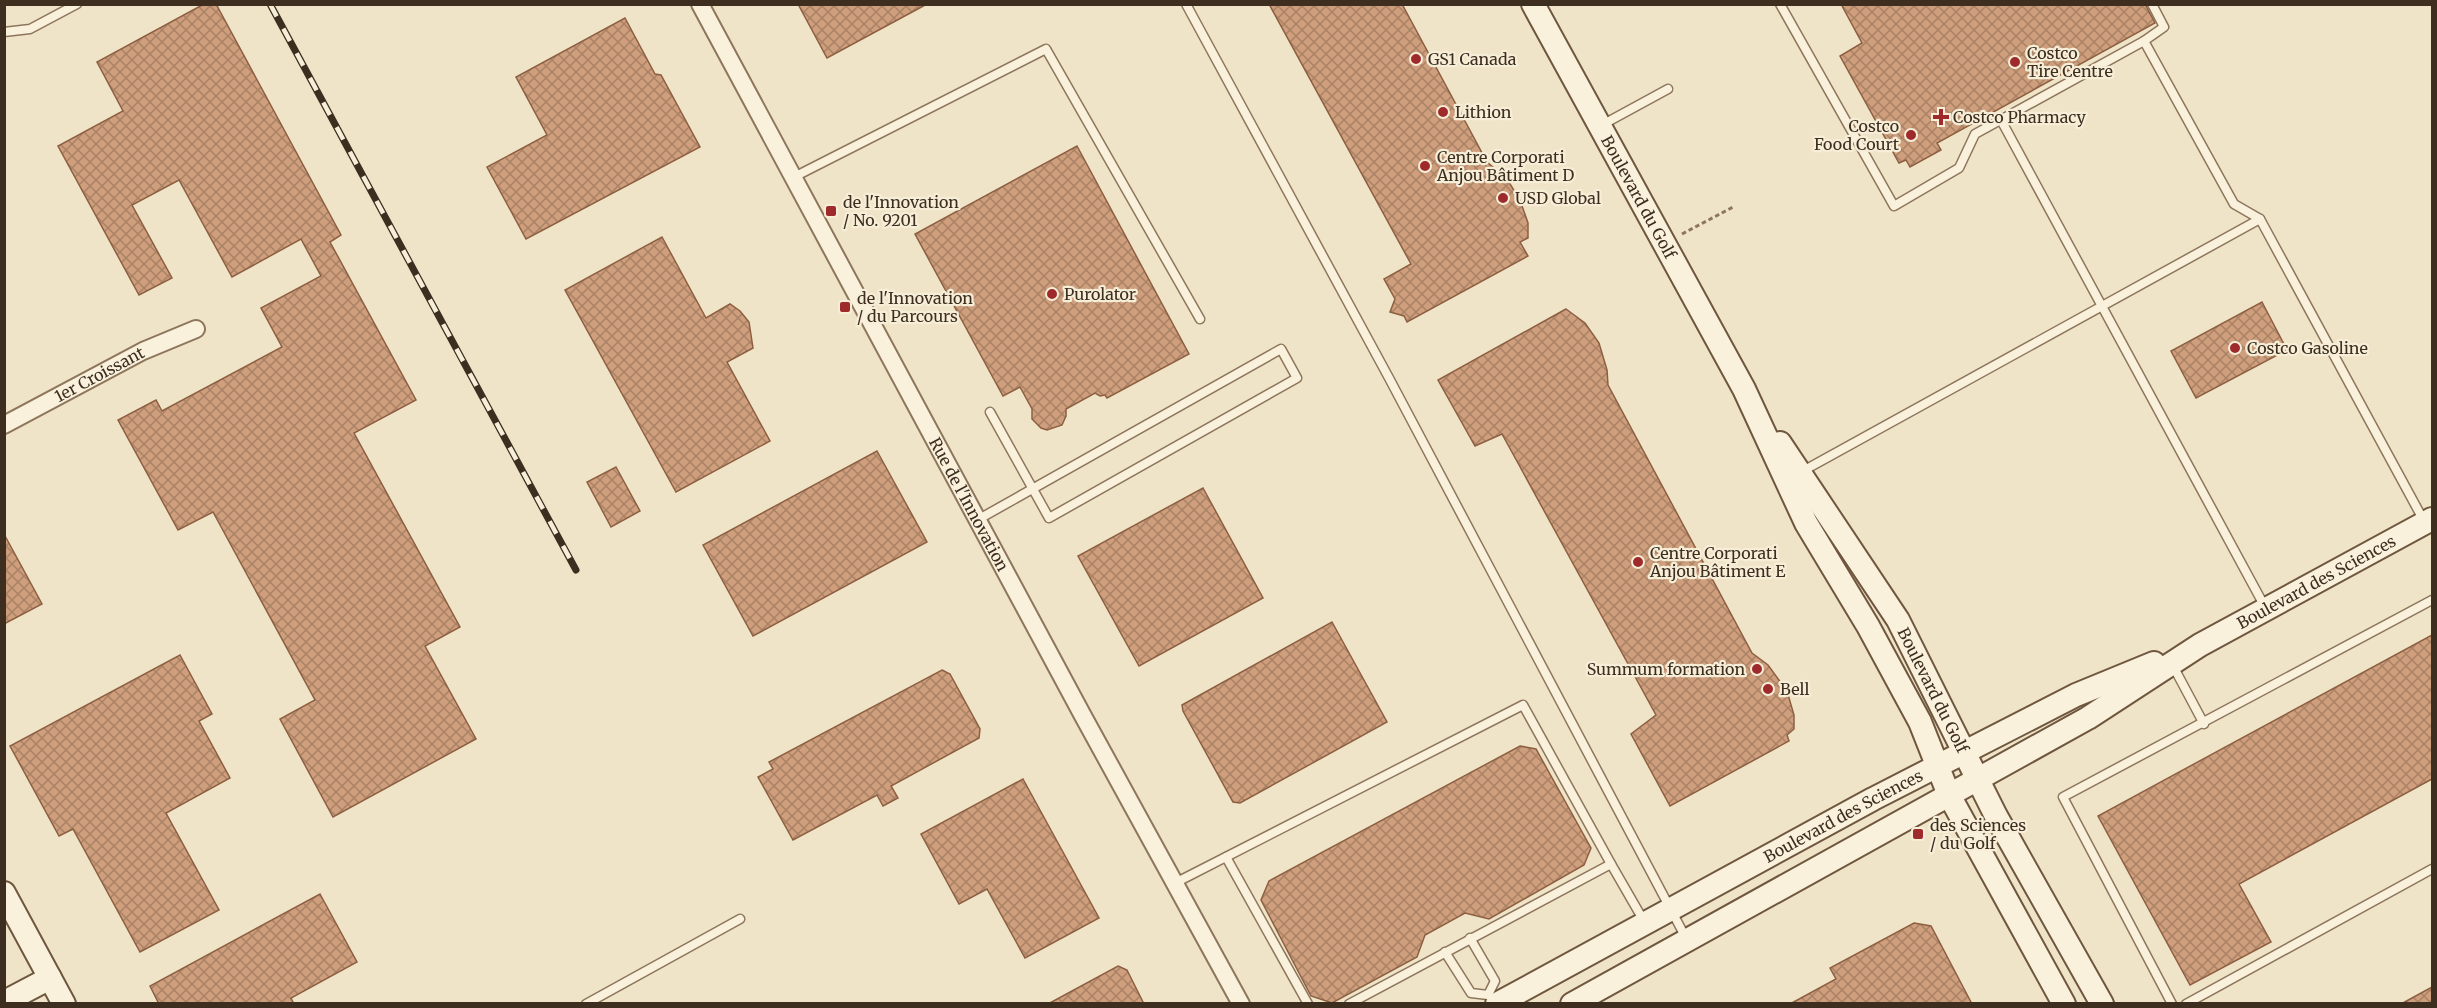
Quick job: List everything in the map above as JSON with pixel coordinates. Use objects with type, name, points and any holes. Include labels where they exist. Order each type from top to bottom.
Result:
[{"type":"street","name":"Rue de l'Innovation","points":[[700,4],[1241,1004]]},
{"type":"street","name":"Boulevard du Golf","points":[[1533,4],[1744,389],[1806,523],[1878,645],[1920,722],[1949,795],[2064,1004]]},
{"type":"street","name":"1er Croissant","points":[[4,425],[113,367],[196,329]]},
{"type":"street","name":"Boulevard du Golf","points":[[1744,389],[1898,620],[1996,816],[2102,1004]]},
{"type":"street","name":"Boulevard des Sciences","points":[[1576,1003],[2088,718],[2200,645],[2429,521]]},
{"type":"street","name":"Boulevard des Sciences","points":[[1492,1001],[1645,923],[2076,695],[2200,645]]},
{"type":"street","points":[[4,893],[64,1004]]},
{"type":"street","points":[[10,995],[51,978]]},
{"type":"lane","points":[[4,32],[30,29],[77,4]]},
{"type":"lane","points":[[1185,4],[1395,388],[1688,940]]},
{"type":"lane","points":[[1780,4],[1894,206],[1959,168],[1975,134],[2144,41],[2164,27],[2152,4]]},
{"type":"lane","points":[[2144,41],[2234,204],[2260,219],[2429,521]]},
{"type":"lane","points":[[794,177],[1046,49],[1200,319]]},
{"type":"lane","points":[[1600,126],[1668,89]]},
{"type":"lane","points":[[2001,120],[2267,610]]},
{"type":"lane","points":[[1800,472],[2260,219]]},
{"type":"lane","points":[[979,519],[1034,488],[1281,349],[1297,378],[1049,518],[1034,488],[990,412]]},
{"type":"lane","points":[[2172,1004],[2063,797],[2204,724],[2433,600]]},
{"type":"lane","points":[[2172,663],[2204,724]]},
{"type":"lane","points":[[1175,883],[1523,705],[1645,923]]},
{"type":"lane","points":[[1226,857],[1308,1004]]},
{"type":"lane","points":[[1349,1004],[1611,864]]},
{"type":"lane","points":[[2186,1004],[2433,869]]},
{"type":"lane","points":[[586,1004],[740,919]]},
{"type":"lane","points":[[1446,952],[1471,993],[1492,1001],[1495,981],[1470,938]]},
{"type":"path","points":[[1664,244],[1735,206]]},
{"type":"building","points":[[204,4],[216,4],[341,235],[330,242],[416,400],[354,433],[460,627],[425,646],[476,739],[333,817],[280,719],[315,700],[213,512],[178,530],[118,420],[156,400],[162,411],[282,347],[261,308],[321,276],[301,239],[232,277],[179,180],[132,205],[172,278],[139,295],[58,146],[123,111],[97,62]]},
{"type":"building","points":[[798,4],[927,4],[827,58]]},
{"type":"building","name":"Centre Corporati Anjou Bâtiment D","points":[[1269,4],[1402,4],[1487,162],[1507,179],[1520,200],[1528,223],[1528,238],[1520,242],[1528,256],[1407,322],[1404,316],[1390,312],[1395,299],[1384,279],[1411,264]]},
{"type":"building","points":[[1841,4],[2145,4],[2155,23],[1937,143],[1941,150],[1910,167],[1906,160],[1899,163],[1840,56],[1862,43]]},
{"type":"building","points":[[625,18],[655,74],[661,75],[700,147],[526,239],[487,167],[547,135],[516,77]]},
{"type":"building","name":"Purolator","points":[[1077,146],[1189,354],[1107,398],[1105,395],[1100,396],[1095,393],[1066,409],[1062,425],[1047,430],[1041,428],[1032,419],[1032,409],[1020,387],[1003,396],[915,234]]},
{"type":"building","points":[[662,237],[706,318],[730,304],[749,322],[753,348],[727,362],[770,441],[676,492],[565,290]]},
{"type":"building","points":[[2262,302],[2287,350],[2196,398],[2171,351]]},
{"type":"building","name":"Centre Corporati Anjou Bâtiment E","points":[[1566,309],[1585,323],[1599,343],[1607,370],[1608,385],[1752,653],[1768,665],[1787,691],[1794,715],[1794,729],[1787,735],[1789,741],[1670,806],[1631,734],[1656,715],[1502,434],[1475,446],[1438,380]]},
{"type":"building","points":[[877,451],[927,542],[753,636],[703,545]]},
{"type":"building","points":[[616,467],[640,511],[611,527],[587,482]]},
{"type":"building","points":[[1203,488],[1263,598],[1139,666],[1078,556]]},
{"type":"building","points":[[4,534],[42,604],[4,624]]},
{"type":"building","points":[[1332,622],[1387,722],[1240,803],[1233,802],[1183,711],[1182,705]]},
{"type":"building","points":[[2432,635],[2432,779],[2239,884],[2271,942],[2190,985],[2098,816]]},
{"type":"building","points":[[180,655],[212,714],[199,721],[230,778],[166,813],[219,910],[140,952],[73,829],[59,836],[10,746]]},
{"type":"building","points":[[942,670],[950,674],[980,729],[979,738],[891,786],[898,798],[883,806],[877,795],[793,840],[758,777],[773,769],[769,762]]},
{"type":"building","points":[[1520,746],[1536,749],[1591,848],[1584,865],[1489,919],[1465,913],[1425,935],[1417,957],[1332,1003],[1311,996],[1261,900],[1269,881]]},
{"type":"building","points":[[1023,779],[1099,918],[1025,958],[987,889],[959,904],[921,834]]},
{"type":"building","points":[[320,894],[357,962],[291,998],[294,1004],[159,1004],[150,986]]},
{"type":"building","points":[[1914,923],[1931,926],[1972,1004],[1790,1004],[1836,979],[1830,968]]},
{"type":"building","points":[[1118,966],[1127,970],[1144,1004],[1048,1004]]},
{"type":"building","points":[[2432,987],[2432,1004],[2401,1004]]},
{"type":"railway","points":[[270,4],[576,570]]},
{"type":"place","name":"GS1 Canada","points":[[1416,59]]},
{"type":"place","name":"Costco Tire Centre","points":[[2015,62]]},
{"type":"place","name":"Lithion","points":[[1443,112]]},
{"type":"place","name":"Costco Pharmacy","points":[[1941,117]]},
{"type":"place","name":"Costco Food Court","points":[[1911,135]]},
{"type":"place","name":"Centre Corporati Anjou Bâtiment D","points":[[1425,166]]},
{"type":"place","name":"USD Global","points":[[1503,198]]},
{"type":"place","name":"de l'Innovation / No. 9201","points":[[831,211]]},
{"type":"place","name":"Purolator","points":[[1052,294]]},
{"type":"place","name":"de l'Innovation / du Parcours","points":[[845,307]]},
{"type":"place","name":"Costco Gasoline","points":[[2235,348]]},
{"type":"place","name":"Centre Corporati Anjou Bâtiment E","points":[[1638,562]]},
{"type":"place","name":"Summum formation","points":[[1757,669]]},
{"type":"place","name":"Bell","points":[[1768,689]]},
{"type":"place","name":"des Sciences / du Golf","points":[[1918,834]]}]
